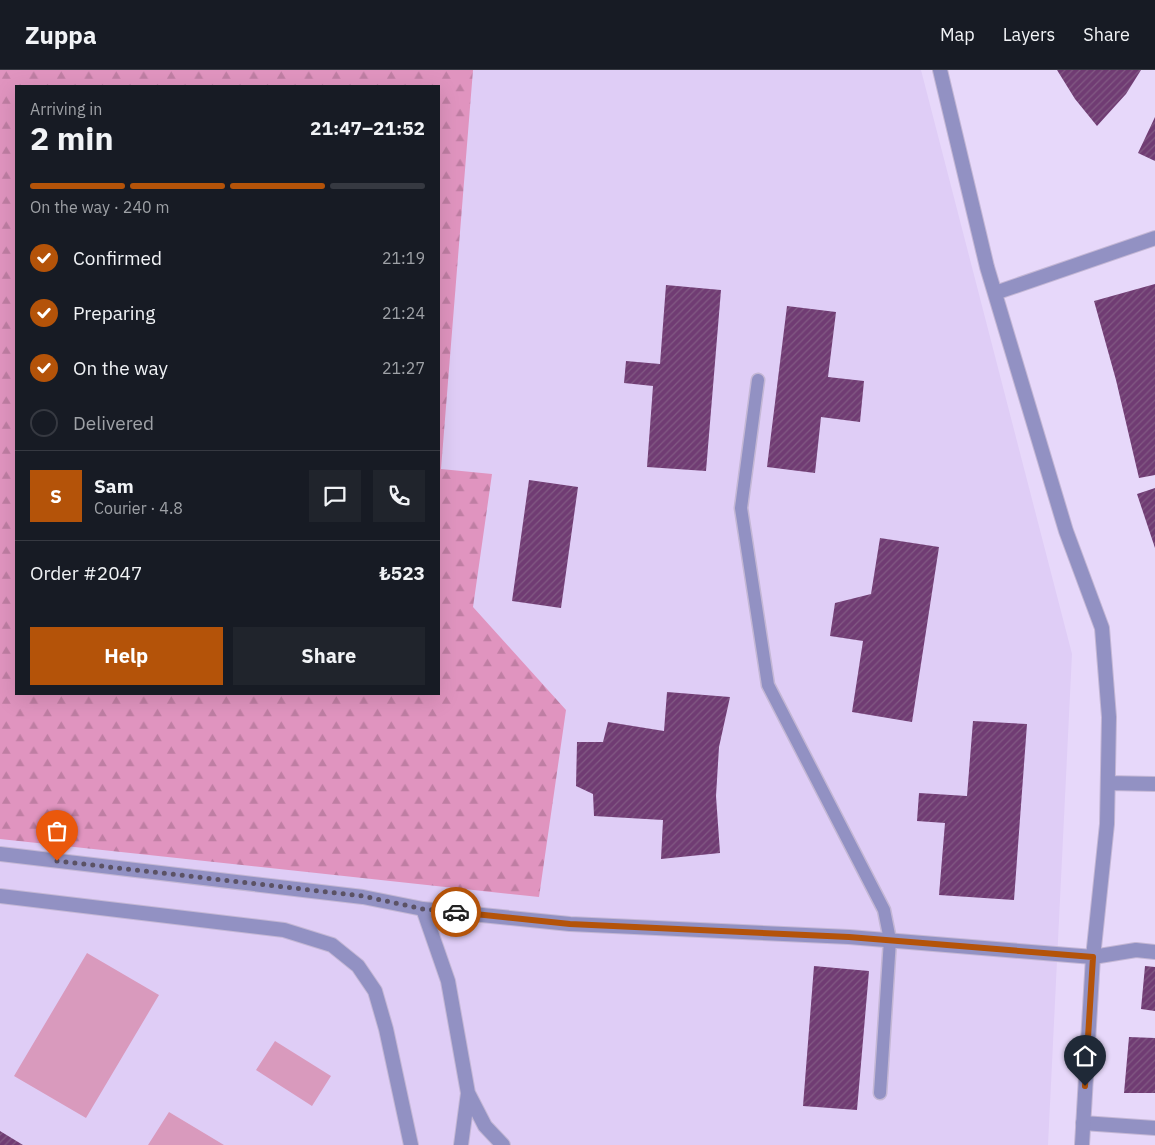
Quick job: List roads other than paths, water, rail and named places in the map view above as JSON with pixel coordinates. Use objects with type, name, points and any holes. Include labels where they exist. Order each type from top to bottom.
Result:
[{"type":"street","points":[[940,70],[987,266],[1066,531],[1102,628],[1109,717],[1107,824],[1093,957],[1082,1145]]},
{"type":"street","points":[[995,293],[1155,238]]},
{"type":"street","points":[[1108,784],[1155,784]]},
{"type":"street","points":[[0,854],[363,896],[423,909],[570,924],[849,937],[1093,957],[1136,950],[1155,952]]},
{"type":"street","points":[[0,896],[284,930],[332,945],[358,966],[375,990],[386,1029],[411,1145]]},
{"type":"street","points":[[423,909],[448,981],[468,1093],[485,1126],[503,1145]]},
{"type":"street","points":[[461,1145],[468,1093]]},
{"type":"street","points":[[1083,1123],[1155,1128]]},
{"type":"lane","points":[[758,380],[741,508],[768,685],[884,910],[890,940],[880,1093]]}]
